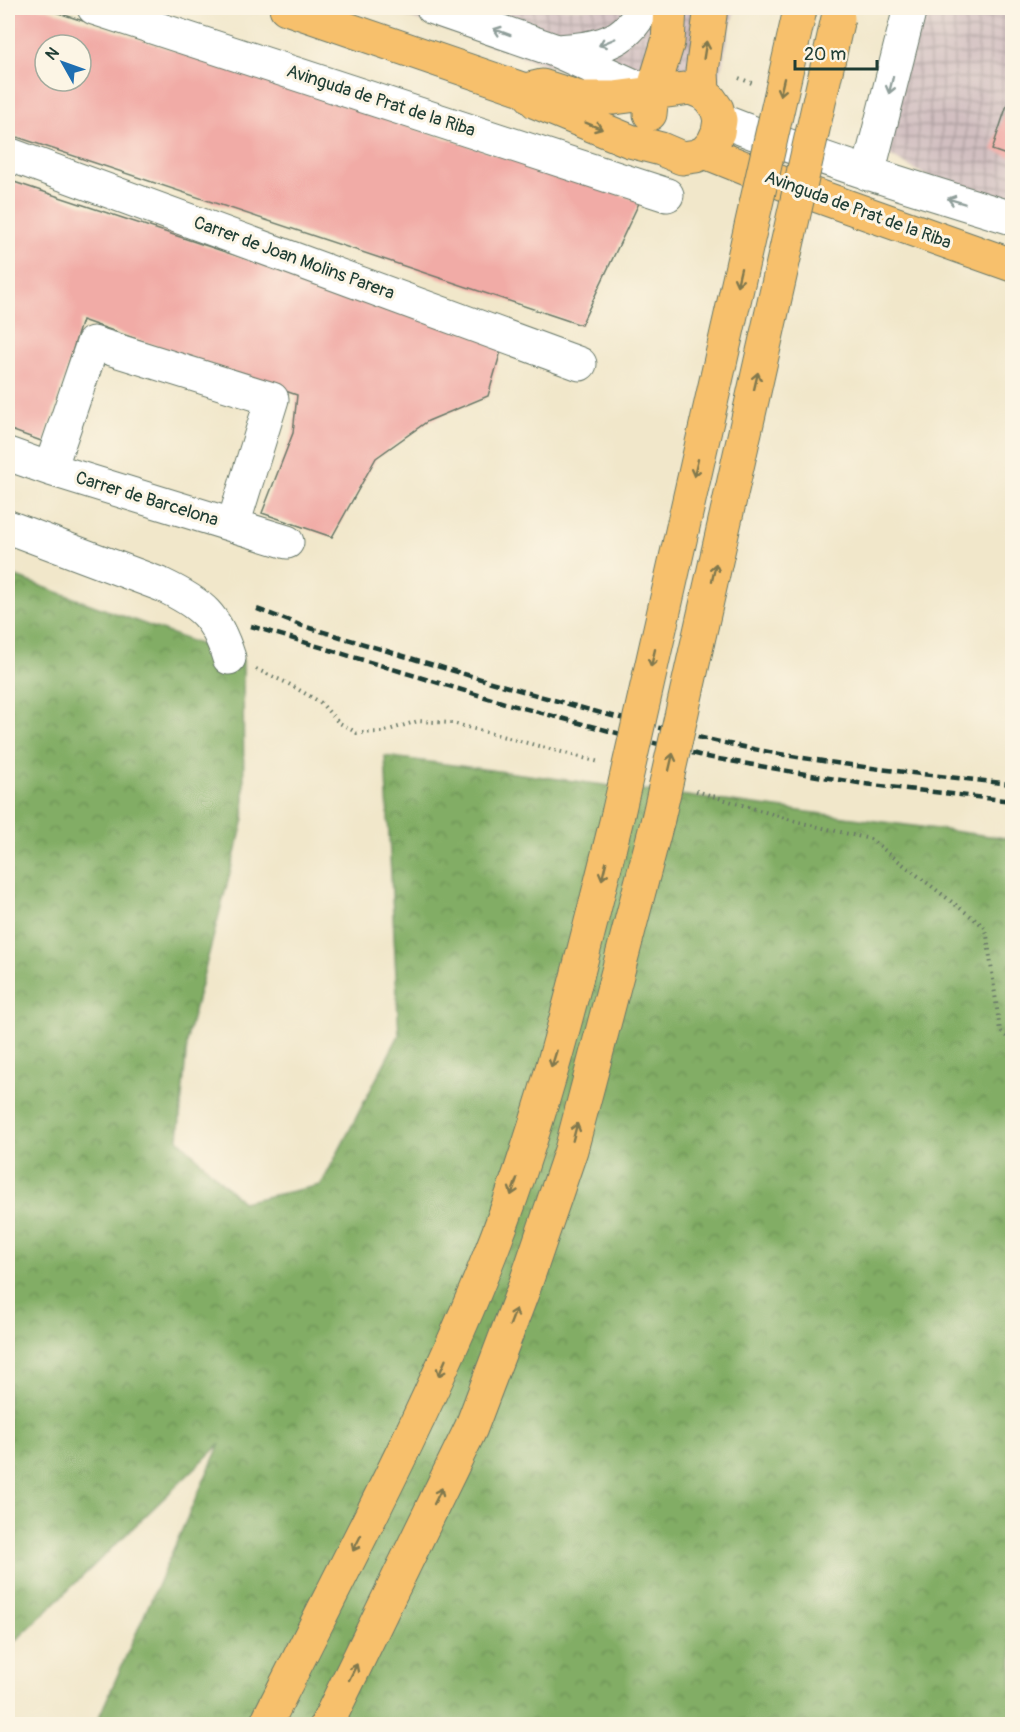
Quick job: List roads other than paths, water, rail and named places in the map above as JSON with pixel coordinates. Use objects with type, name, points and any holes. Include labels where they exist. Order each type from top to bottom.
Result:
[{"type":"main road","points":[[286,8],[525,90],[536,102],[630,141],[661,149],[682,159],[705,152],[716,138],[702,71],[711,8]]},
{"type":"main road","points":[[661,149],[650,134],[668,42],[670,8]]},
{"type":"main road","points":[[266,1725],[422,1414],[486,1266],[529,1142],[568,1015],[618,814],[800,8]]},
{"type":"main road","points":[[327,1725],[471,1428],[524,1288],[571,1150],[658,819],[839,13]]},
{"type":"main road","points":[[525,90],[542,86],[580,98],[656,100],[683,88],[697,90],[711,107]]},
{"type":"main road","name":"Avinguda de Prat de la Riba","points":[[705,152],[788,185],[1012,265]]},
{"type":"street","name":"Avinguda de Prat de la Riba","points":[[94,8],[667,195]]},
{"type":"street","points":[[433,8],[557,51],[656,100]]},
{"type":"street","points":[[557,51],[594,48],[614,40],[629,29],[643,8]]},
{"type":"street","points":[[868,174],[910,8]]},
{"type":"street","name":"Avinguda de Prat de la Riba","points":[[711,107],[791,148],[1012,218]]},
{"type":"street","name":"Carrer de Joan Molins Parera","points":[[8,154],[579,364]]},
{"type":"street","points":[[50,469],[93,343],[272,399],[233,525]]},
{"type":"street","name":"Carrer de Barcelona","points":[[8,454],[287,542]]},
{"type":"street","points":[[8,527],[162,585],[186,597],[208,615],[222,633],[230,658]]},
{"type":"railway","points":[[257,609],[300,625],[504,686],[659,728],[749,748],[824,761],[1012,784]]},
{"type":"railway","points":[[251,626],[508,704],[707,757],[864,784],[1012,801]]}]
